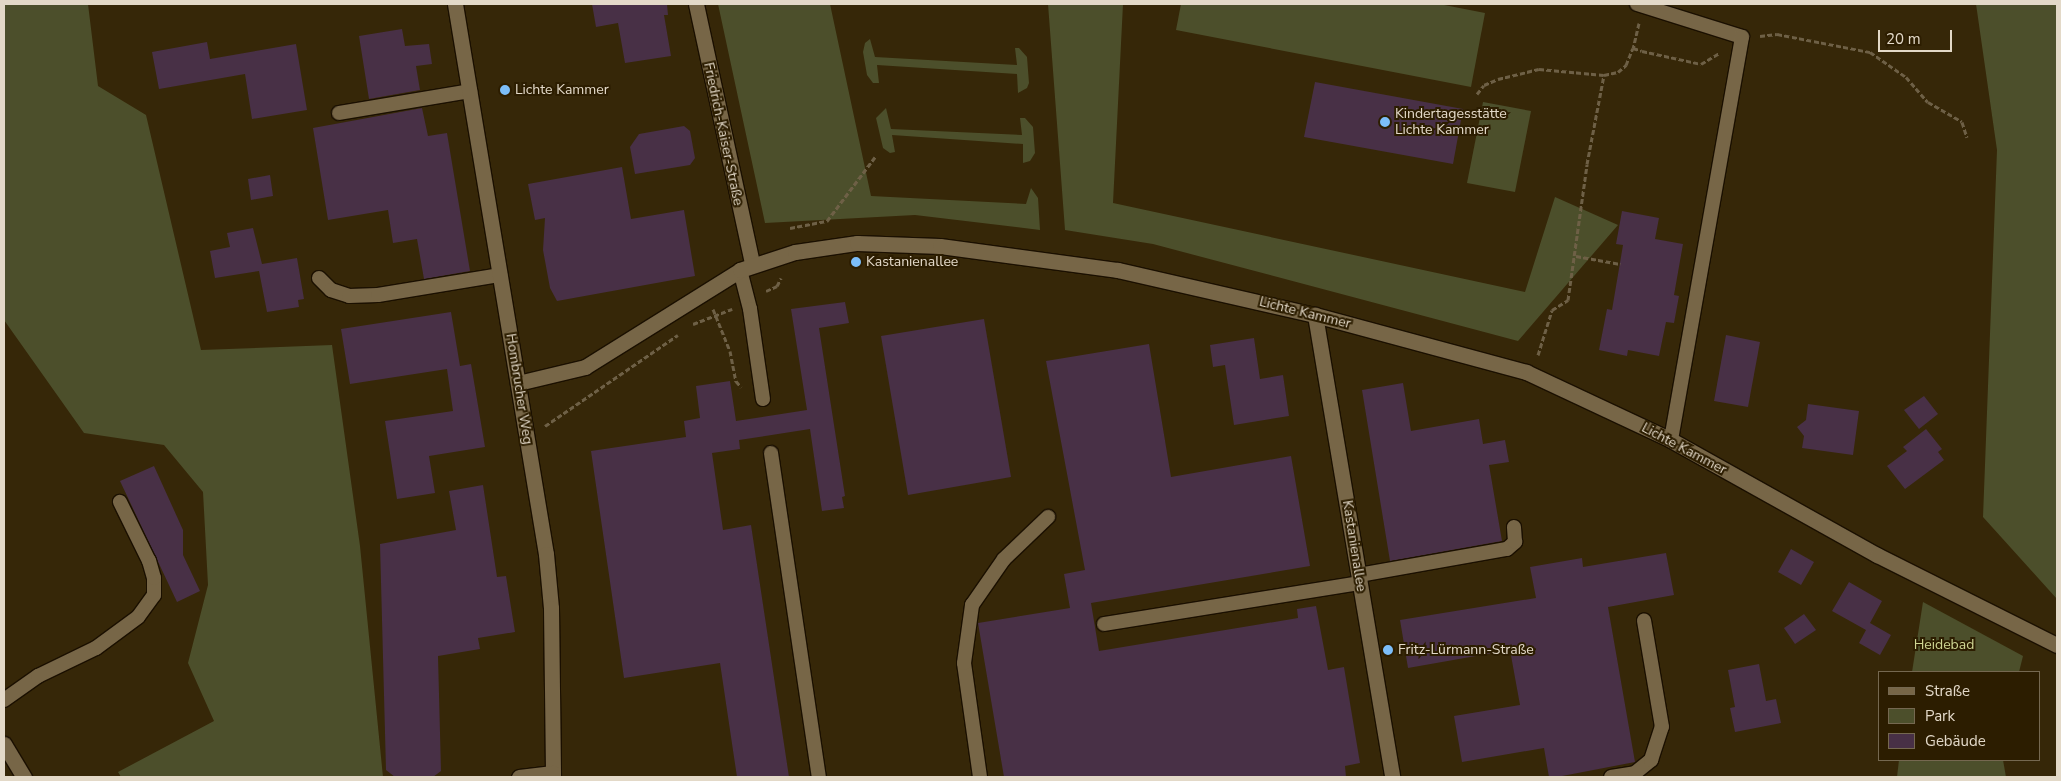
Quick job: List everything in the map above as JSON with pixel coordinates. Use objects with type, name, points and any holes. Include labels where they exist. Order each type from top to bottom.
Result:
[{"type":"street","name":"Hombrucher Weg","points":[[455,4],[546,554],[551,608],[553,775]]},
{"type":"street","name":"Friedrich-Kaiser-Straße","points":[[696,4],[746,267]]},
{"type":"street","name":"Lichte Kammer","points":[[518,383],[584,367],[703,290],[746,267],[795,252],[857,243],[940,246],[1118,270],[1315,315],[1532,375],[1671,440],[1877,555],[2057,645]]},
{"type":"street","name":"Kastanienallee","points":[[1315,315],[1392,777]]},
{"type":"street","points":[[4,744],[24,777]]},
{"type":"street","points":[[519,777],[553,775]]},
{"type":"lane","points":[[1637,4],[1742,37],[1671,440]]},
{"type":"lane","points":[[339,113],[470,91]]},
{"type":"lane","points":[[746,267],[747,301],[763,399]]},
{"type":"lane","points":[[319,278],[331,290],[349,296],[396,292],[500,275]]},
{"type":"lane","points":[[771,452],[819,777]]},
{"type":"lane","points":[[4,700],[38,676],[96,648],[138,617],[154,595],[154,578],[149,561],[120,502]]},
{"type":"lane","points":[[980,777],[964,663],[972,605],[1004,559],[1048,517]]},
{"type":"lane","points":[[1104,624],[1360,579],[1507,548],[1515,542],[1514,527]]},
{"type":"lane","points":[[1611,777],[1635,773],[1651,760],[1662,727],[1644,621]]},
{"type":"path","points":[[1477,94],[1484,86],[1498,79],[1539,69],[1604,75],[1618,72],[1626,65],[1633,48]]},
{"type":"path","points":[[1532,375],[1552,310],[1568,300],[1576,256],[1586,164],[1604,75]]},
{"type":"path","points":[[1914,88],[1928,102],[1962,122],[1967,137]]},
{"type":"path","points":[[790,228],[827,221],[875,158]]},
{"type":"path","points":[[1576,256],[1620,264]]},
{"type":"path","points":[[527,437],[693,324],[717,316],[777,286],[788,273]]},
{"type":"path","points":[[703,290],[717,316],[736,381],[745,392],[763,399]]},
{"type":"green space","points":[[4,4],[88,4],[98,86],[146,115],[201,350],[332,345],[360,546],[383,777],[121,777],[118,772],[214,721],[188,663],[208,585],[203,492],[164,445],[84,433],[4,320]]},
{"type":"green space","points":[[718,4],[830,4],[871,196],[1026,204],[1031,188],[1038,198],[1040,230],[915,215],[765,223]]},
{"type":"green space","points":[[1048,4],[1123,4],[1113,203],[1525,292],[1555,197],[1618,225],[1518,341],[1153,244],[1065,230]]},
{"type":"green space","points":[[1181,4],[1439,4],[1485,13],[1471,87],[1176,30]]},
{"type":"green space","points":[[1976,4],[2057,4],[2057,599],[1983,517],[1997,150]]},
{"type":"green space","points":[[870,39],[875,57],[1017,65],[1015,48],[1019,48],[1027,57],[1029,83],[1027,88],[1018,93],[1017,74],[877,65],[879,83],[873,83],[867,75],[863,52],[865,43]]},
{"type":"green space","points":[[1483,102],[1531,111],[1515,192],[1467,183]]},
{"type":"green space","points":[[886,108],[891,129],[1022,135],[1020,118],[1025,118],[1033,127],[1035,153],[1030,161],[1023,163],[1023,144],[892,135],[895,152],[890,153],[883,148],[876,118]]},
{"type":"green space","name":"Heidebad","points":[[1923,602],[2023,656],[2019,671],[1912,671]]},
{"type":"green space","points":[[1899,761],[2003,761],[2006,777],[1897,777]]},
{"type":"building","points":[[592,4],[667,4],[668,15],[664,15],[671,56],[625,63],[618,23],[596,27]]},
{"type":"building","points":[[402,29],[405,46],[429,44],[432,64],[416,66],[420,90],[369,99],[359,36]]},
{"type":"building","points":[[207,42],[210,59],[296,44],[307,110],[252,119],[245,74],[159,89],[152,52]]},
{"type":"building","points":[[1315,82],[1463,109],[1453,164],[1304,137]]},
{"type":"building","points":[[422,108],[428,136],[447,133],[470,271],[424,279],[417,239],[393,243],[388,210],[328,220],[313,128]]},
{"type":"building","points":[[684,126],[690,131],[695,158],[690,165],[635,174],[630,147],[639,134]]},
{"type":"building","points":[[622,167],[631,219],[684,210],[695,276],[557,301],[550,288],[543,250],[545,218],[535,220],[528,184]]},
{"type":"building","points":[[270,175],[273,196],[251,200],[248,179]]},
{"type":"building","points":[[1622,211],[1659,218],[1655,239],[1683,244],[1674,295],[1679,296],[1674,323],[1666,322],[1659,356],[1628,350],[1627,356],[1599,350],[1607,309],[1612,310],[1623,245],[1616,244]]},
{"type":"building","points":[[253,228],[262,264],[297,258],[304,299],[298,300],[299,307],[267,312],[259,271],[215,278],[210,251],[230,247],[227,233]]},
{"type":"building","points":[[845,302],[849,323],[819,328],[845,496],[842,497],[844,508],[822,511],[810,429],[739,440],[740,449],[712,453],[723,530],[751,525],[789,777],[737,777],[720,663],[624,678],[591,451],[686,437],[684,421],[700,418],[696,386],[730,381],[736,421],[807,410],[791,309]]},
{"type":"building","points":[[451,312],[460,366],[471,364],[485,447],[429,456],[435,493],[397,499],[385,421],[453,411],[447,369],[350,384],[341,329]]},
{"type":"building","points":[[984,319],[1011,477],[908,495],[881,336]]},
{"type":"building","points":[[1726,335],[1760,342],[1748,407],[1714,401]]},
{"type":"building","points":[[1254,338],[1260,379],[1283,375],[1289,416],[1234,425],[1225,365],[1213,367],[1210,345]]},
{"type":"building","points":[[1149,344],[1171,477],[1291,456],[1310,566],[1091,603],[1099,651],[1298,618],[1297,609],[1316,606],[1328,670],[1344,667],[1360,763],[1345,766],[1346,777],[1004,777],[978,623],[1070,608],[1064,574],[1085,570],[1046,361]]},
{"type":"building","points":[[1403,383],[1411,431],[1479,419],[1483,444],[1505,440],[1509,462],[1489,465],[1502,541],[1390,561],[1362,390]]},
{"type":"building","points":[[1924,396],[1938,414],[1919,429],[1904,410]]},
{"type":"building","points":[[1808,404],[1859,411],[1853,455],[1802,448],[1804,436],[1797,427],[1806,420]]},
{"type":"building","points":[[1926,429],[1942,449],[1938,452],[1944,460],[1905,489],[1887,466],[1907,451],[1903,447]]},
{"type":"building","points":[[154,466],[183,530],[183,555],[200,591],[177,602],[120,481]]},
{"type":"building","points":[[483,485],[497,577],[506,576],[515,632],[478,638],[480,649],[438,656],[441,771],[433,777],[395,777],[386,770],[380,544],[456,530],[449,491]]},
{"type":"building","points":[[1791,549],[1814,562],[1801,585],[1778,572]]},
{"type":"building","points":[[1666,553],[1674,595],[1608,607],[1635,762],[1549,777],[1544,748],[1462,762],[1454,716],[1520,705],[1510,650],[1408,668],[1400,620],[1536,598],[1530,567],[1582,558],[1583,567]]},
{"type":"building","points":[[1849,582],[1882,601],[1870,623],[1891,635],[1880,655],[1859,643],[1866,630],[1832,611]]},
{"type":"building","points":[[1804,614],[1816,630],[1795,644],[1784,628]]},
{"type":"building","points":[[1759,664],[1766,701],[1776,699],[1781,723],[1735,732],[1730,708],[1735,707],[1728,670]]},
{"type":"place","name":"Lichte Kammer","points":[[505,90]]},
{"type":"place","name":"Kindertagesstätte Lichte Kammer","points":[[1385,122]]},
{"type":"place","name":"Kastanienallee","points":[[856,262]]},
{"type":"place","name":"Fritz-Lürmann-Straße","points":[[1388,650]]}]
